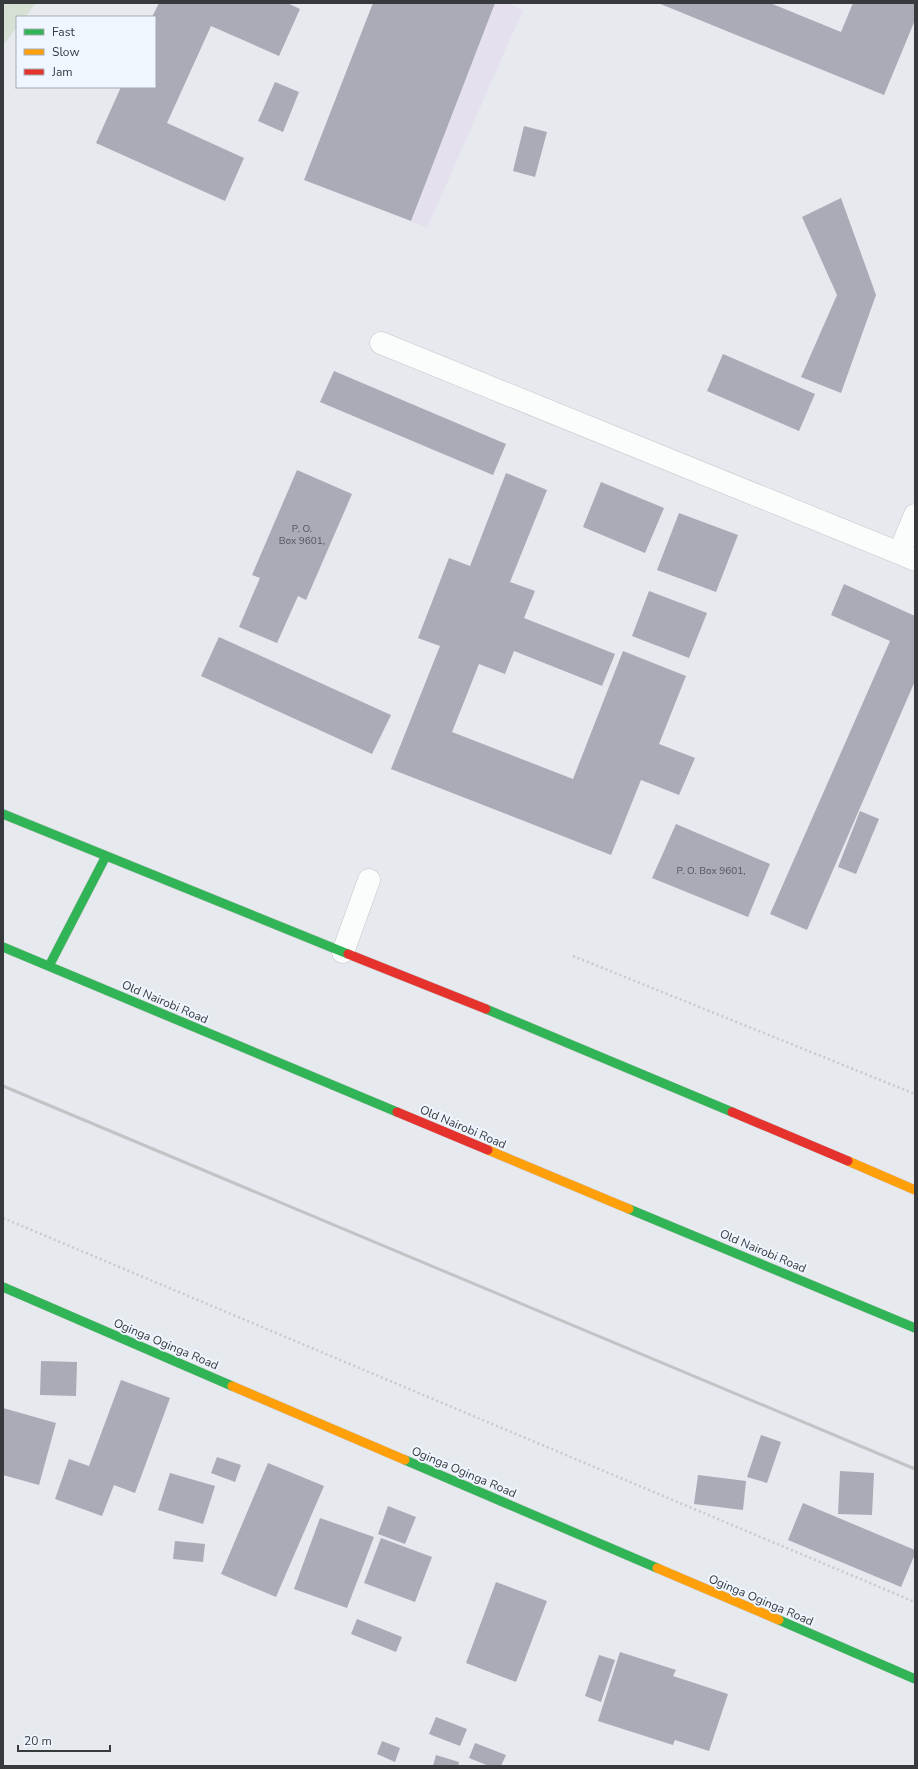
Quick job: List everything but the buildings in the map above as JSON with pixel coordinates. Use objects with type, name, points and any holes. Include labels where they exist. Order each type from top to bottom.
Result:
[{"type":"main road","points":[[3,814],[614,1061],[915,1190]]},
{"type":"main road","points":[[49,966],[106,856]]},
{"type":"main road","name":"Old Nairobi Road","points":[[3,947],[915,1328]]},
{"type":"main road","name":"Oginga Oginga Road","points":[[3,1287],[915,1679]]},
{"type":"street","points":[[381,343],[907,556],[915,515]]},
{"type":"street","points":[[343,952],[369,880]]},
{"type":"path","points":[[572,956],[915,1094]]},
{"type":"path","points":[[3,1218],[915,1602]]},
{"type":"shaded area","points":[[3,3],[36,3],[26,16],[16,16],[16,28],[3,45]]},
{"type":"shaded area","points":[[386,3],[506,3],[523,10],[427,228],[310,177]]},
{"type":"railway","points":[[3,1086],[915,1469]]},
{"type":"traffic: fast","points":[[3,814],[348,954]]},
{"type":"traffic: fast","points":[[49,966],[106,856]]},
{"type":"traffic: fast","points":[[3,947],[397,1112]]},
{"type":"traffic: fast","points":[[486,1009],[732,1112]]},
{"type":"traffic: fast","points":[[629,1209],[915,1328]]},
{"type":"traffic: fast","points":[[3,1287],[232,1386]]},
{"type":"traffic: fast","points":[[405,1460],[657,1568]]},
{"type":"traffic: fast","points":[[779,1620],[915,1679]]},
{"type":"traffic: slow","points":[[488,1150],[629,1209]]},
{"type":"traffic: slow","points":[[848,1161],[915,1190]]},
{"type":"traffic: slow","points":[[232,1386],[405,1460]]},
{"type":"traffic: slow","points":[[657,1568],[779,1620]]},
{"type":"traffic: jam","points":[[348,954],[486,1009]]},
{"type":"traffic: jam","points":[[397,1112],[488,1150]]},
{"type":"traffic: jam","points":[[732,1112],[848,1161]]}]
